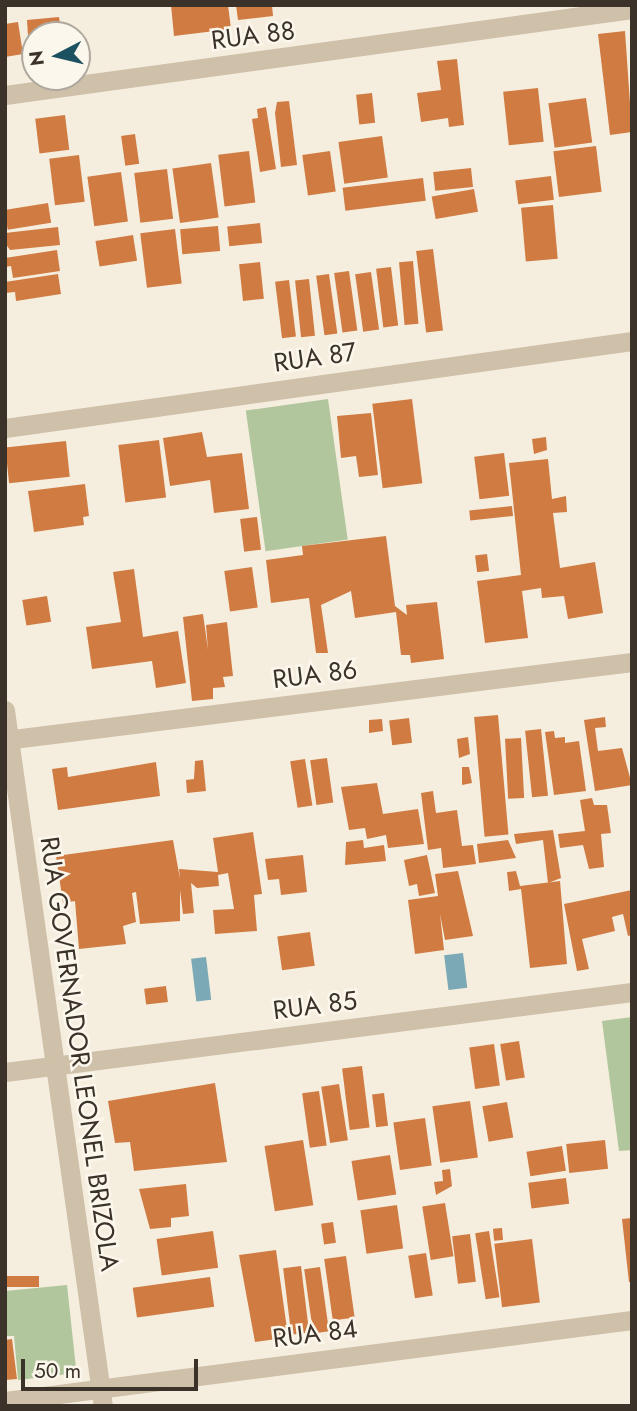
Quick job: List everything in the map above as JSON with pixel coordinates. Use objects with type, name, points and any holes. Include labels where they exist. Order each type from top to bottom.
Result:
[{"type":"street","name":"RUA 88","points":[[5,95],[632,9]]},
{"type":"street","name":"RUA 87","points":[[5,428],[632,341]]},
{"type":"street","name":"RUA 86","points":[[7,740],[632,662]]},
{"type":"street","name":"RUA GOVERNADOR LEONEL BRIZOLA","points":[[5,710],[7,740],[101,1397]]},
{"type":"street","name":"RUA 85","points":[[5,1072],[632,992]]},
{"type":"street","name":"RUA 84","points":[[5,1401],[101,1397],[632,1320]]},
{"type":"green space","points":[[328,399],[348,540],[266,551],[246,411]]},
{"type":"green space","points":[[632,1017],[632,1150],[619,1151],[602,1021]]},
{"type":"green space","points":[[67,1285],[76,1368],[68,1374],[18,1380],[14,1336],[5,1336],[5,1291]]},
{"type":"water","points":[[463,953],[467,988],[448,990],[444,955]]},
{"type":"water","points":[[206,957],[211,1000],[196,1002],[191,959]]},
{"type":"building","points":[[171,5],[228,5],[231,29],[174,36]]},
{"type":"building","points":[[236,5],[272,5],[273,16],[238,20]]},
{"type":"building","points":[[59,17],[60,21],[27,21]]},
{"type":"building","points":[[18,22],[21,54],[5,57],[5,24]]},
{"type":"building","points":[[625,31],[632,132],[610,135],[598,34]]},
{"type":"building","points":[[457,59],[464,125],[449,127],[448,118],[421,122],[417,93],[441,90],[437,61]]},
{"type":"building","points":[[538,88],[544,142],[509,145],[503,92]]},
{"type":"building","points":[[372,93],[375,123],[359,125],[356,95]]},
{"type":"building","points":[[586,98],[592,143],[555,148],[548,103]]},
{"type":"building","points":[[289,101],[297,165],[281,167],[275,113],[277,102]]},
{"type":"building","points":[[266,107],[276,169],[260,172],[252,119],[258,118],[257,109]]},
{"type":"building","points":[[65,115],[69,150],[39,153],[35,119]]},
{"type":"building","points":[[135,134],[139,164],[125,166],[121,136]]},
{"type":"building","points":[[382,136],[388,178],[344,184],[338,142]]},
{"type":"building","points":[[596,146],[602,192],[559,197],[553,151]]},
{"type":"building","points":[[249,151],[255,203],[225,206],[218,155]]},
{"type":"building","points":[[330,151],[336,192],[308,195],[302,155]]},
{"type":"building","points":[[79,155],[85,202],[55,205],[49,159]]},
{"type":"building","points":[[211,163],[219,217],[180,223],[172,168]]},
{"type":"building","points":[[471,168],[473,187],[435,191],[433,172]]},
{"type":"building","points":[[167,169],[173,219],[140,223],[134,173]]},
{"type":"building","points":[[121,172],[128,222],[94,226],[87,177]]},
{"type":"building","points":[[551,176],[554,200],[518,204],[515,180]]},
{"type":"building","points":[[423,178],[426,201],[345,211],[343,188]]},
{"type":"building","points":[[474,189],[478,212],[436,219],[432,196]]},
{"type":"building","points":[[48,203],[51,223],[8,230],[5,210]]},
{"type":"building","points":[[553,205],[558,259],[526,262],[521,208]]},
{"type":"building","points":[[260,223],[262,243],[229,246],[227,226]]},
{"type":"building","points":[[218,226],[220,251],[182,254],[180,229]]},
{"type":"building","points":[[58,227],[60,245],[10,250],[5,243],[5,233]]},
{"type":"building","points":[[175,229],[182,284],[147,288],[140,233]]},
{"type":"building","points":[[133,235],[137,261],[100,267],[95,241]]},
{"type":"building","points":[[433,249],[443,330],[426,332],[416,251]]},
{"type":"building","points":[[57,250],[60,271],[13,278],[11,266],[5,267],[5,258]]},
{"type":"building","points":[[413,261],[418,324],[405,325],[399,262]]},
{"type":"building","points":[[260,262],[264,299],[243,301],[239,264]]},
{"type":"building","points":[[391,267],[398,326],[383,327],[376,269]]},
{"type":"building","points":[[349,271],[357,330],[342,333],[334,273]]},
{"type":"building","points":[[371,272],[379,329],[363,332],[355,274]]},
{"type":"building","points":[[58,274],[61,294],[16,301],[15,292],[5,293],[5,282]]},
{"type":"building","points":[[329,274],[337,333],[324,335],[316,276]]},
{"type":"building","points":[[309,279],[315,336],[301,337],[295,280]]},
{"type":"building","points":[[289,280],[296,337],[282,338],[275,282]]},
{"type":"building","points":[[412,399],[422,483],[383,488],[372,404]]},
{"type":"building","points":[[371,413],[378,475],[359,477],[356,456],[341,458],[337,416]]},
{"type":"building","points":[[202,432],[207,457],[242,453],[249,509],[214,513],[210,480],[170,486],[163,438]]},
{"type":"building","points":[[546,437],[547,450],[534,454],[532,439]]},
{"type":"building","points":[[159,440],[166,498],[125,503],[118,445]]},
{"type":"building","points":[[66,441],[70,477],[9,483],[5,447]]},
{"type":"building","points":[[504,453],[509,496],[479,499],[474,457]]},
{"type":"building","points":[[548,459],[552,499],[566,496],[567,512],[553,513],[560,568],[595,562],[603,613],[568,619],[564,596],[542,598],[541,588],[522,591],[528,638],[485,643],[477,581],[521,575],[509,463]]},
{"type":"building","points":[[85,484],[89,516],[83,517],[84,525],[34,532],[28,491]]},
{"type":"building","points":[[512,506],[513,516],[470,520],[469,510]]},
{"type":"building","points":[[257,517],[261,550],[244,552],[240,519]]},
{"type":"building","points":[[386,536],[395,606],[407,615],[406,605],[437,602],[444,659],[411,663],[410,655],[401,655],[396,612],[355,618],[351,591],[321,605],[328,653],[316,653],[309,598],[271,603],[266,560],[303,555],[302,546]]},
{"type":"building","points":[[487,554],[489,571],[477,572],[475,555]]},
{"type":"building","points":[[252,567],[258,608],[230,611],[224,571]]},
{"type":"building","points":[[134,569],[143,637],[178,631],[186,683],[156,688],[152,661],[92,669],[86,627],[121,622],[113,572]]},
{"type":"building","points":[[47,596],[51,622],[26,626],[22,600]]},
{"type":"building","points":[[203,614],[208,650],[206,625],[227,622],[233,676],[223,677],[225,687],[213,688],[213,699],[192,701],[183,617]]},
{"type":"building","points":[[498,715],[508,835],[485,837],[474,717]]},
{"type":"building","points":[[605,717],[606,727],[595,728],[598,751],[622,748],[632,785],[595,791],[584,720]]},
{"type":"building","points":[[409,718],[412,743],[392,745],[389,720]]},
{"type":"building","points":[[382,719],[383,731],[369,733],[369,720]]},
{"type":"building","points":[[541,729],[548,796],[532,797],[525,731]]},
{"type":"building","points":[[554,731],[555,738],[565,737],[565,743],[579,741],[586,791],[554,795],[545,732]]},
{"type":"building","points":[[468,737],[470,754],[459,758],[457,739]]},
{"type":"building","points":[[521,738],[524,798],[508,799],[505,739]]},
{"type":"building","points":[[327,758],[333,803],[316,805],[310,760]]},
{"type":"building","points":[[305,759],[312,805],[298,808],[290,761]]},
{"type":"building","points":[[203,760],[206,791],[187,793],[186,780],[194,779],[195,761]]},
{"type":"building","points":[[156,762],[160,796],[58,810],[52,769],[67,767],[68,777]]},
{"type":"building","points":[[462,767],[469,767],[472,783],[462,785]]},
{"type":"building","points":[[377,783],[383,814],[418,809],[424,844],[388,848],[386,835],[367,839],[365,828],[349,830],[341,787]]},
{"type":"building","points":[[433,791],[436,813],[457,810],[462,846],[473,845],[476,864],[443,868],[441,848],[428,850],[421,793]]},
{"type":"building","points":[[592,798],[594,805],[607,805],[611,833],[601,834],[604,867],[589,869],[583,845],[560,848],[558,834],[585,831],[580,800]]},
{"type":"building","points":[[553,830],[561,878],[548,883],[543,840],[516,844],[514,834]]},
{"type":"building","points":[[253,832],[262,894],[254,895],[257,931],[215,934],[213,910],[234,909],[228,873],[218,875],[219,886],[197,888],[191,883],[194,913],[183,914],[180,890],[180,921],[140,924],[136,892],[132,893],[136,922],[123,926],[126,944],[79,949],[75,901],[63,903],[56,856],[173,840],[180,879],[179,869],[218,872],[213,838]]},
{"type":"building","points":[[363,840],[364,848],[384,845],[386,861],[345,865],[346,842]]},
{"type":"building","points":[[508,840],[516,858],[479,863],[477,844]]},
{"type":"building","points":[[303,855],[307,892],[281,895],[279,879],[268,880],[265,859]]},
{"type":"building","points":[[427,855],[435,893],[419,896],[417,884],[409,886],[404,860]]},
{"type":"building","points":[[458,871],[473,936],[445,940],[440,914],[444,950],[415,954],[408,900],[438,896],[435,874]]},
{"type":"building","points":[[516,871],[520,886],[560,881],[567,964],[530,968],[521,889],[509,891],[507,872]]},
{"type":"building","points":[[632,890],[632,935],[628,936],[623,914],[612,917],[615,931],[582,939],[589,969],[577,971],[564,904]]},
{"type":"building","points":[[310,932],[315,966],[282,970],[277,937]]},
{"type":"building","points":[[166,986],[168,1002],[146,1005],[144,989]]},
{"type":"building","points":[[519,1041],[525,1078],[506,1081],[500,1044]]},
{"type":"building","points":[[494,1044],[500,1086],[475,1089],[469,1047]]},
{"type":"building","points":[[362,1066],[370,1128],[350,1130],[342,1068]]},
{"type":"building","points":[[215,1083],[227,1162],[134,1171],[130,1142],[115,1143],[108,1101]]},
{"type":"building","points":[[339,1084],[348,1140],[330,1143],[321,1087]]},
{"type":"building","points":[[319,1091],[327,1145],[310,1148],[302,1093]]},
{"type":"building","points":[[384,1093],[388,1126],[376,1127],[372,1094]]},
{"type":"building","points":[[470,1101],[478,1157],[440,1163],[432,1106]]},
{"type":"building","points":[[507,1102],[513,1137],[489,1142],[482,1106]]},
{"type":"building","points":[[425,1118],[432,1166],[400,1170],[393,1122]]},
{"type":"building","points":[[303,1140],[313,1205],[275,1211],[264,1146]]},
{"type":"building","points":[[605,1140],[608,1169],[569,1173],[566,1144]]},
{"type":"building","points":[[562,1146],[566,1171],[530,1176],[526,1152]]},
{"type":"building","points":[[390,1155],[396,1195],[358,1201],[351,1161]]},
{"type":"building","points":[[450,1169],[452,1186],[436,1195],[434,1182],[443,1181],[442,1170]]},
{"type":"building","points":[[566,1178],[569,1204],[531,1208],[528,1183]]},
{"type":"building","points":[[186,1184],[189,1216],[171,1218],[171,1227],[150,1229],[139,1189]]},
{"type":"building","points":[[445,1203],[453,1256],[431,1260],[422,1207]]},
{"type":"building","points":[[397,1205],[403,1249],[366,1254],[360,1210]]},
{"type":"building","points":[[632,1218],[632,1282],[629,1282],[622,1219]]},
{"type":"building","points":[[333,1222],[336,1243],[324,1244],[321,1224]]},
{"type":"building","points":[[502,1228],[503,1240],[494,1241],[493,1229]]},
{"type":"building","points":[[213,1231],[218,1268],[162,1276],[157,1239]]},
{"type":"building","points":[[489,1231],[499,1297],[486,1299],[475,1233]]},
{"type":"building","points":[[470,1234],[476,1282],[458,1284],[452,1236]]},
{"type":"building","points":[[532,1239],[540,1303],[502,1307],[494,1244]]},
{"type":"building","points":[[276,1250],[287,1329],[283,1329],[284,1338],[255,1342],[239,1255]]},
{"type":"building","points":[[426,1253],[433,1295],[415,1298],[408,1256]]},
{"type":"building","points":[[346,1256],[355,1317],[333,1320],[324,1259]]},
{"type":"building","points":[[301,1266],[309,1333],[291,1335],[283,1268]]},
{"type":"building","points":[[320,1267],[329,1331],[313,1334],[304,1269]]},
{"type":"building","points":[[5,1276],[39,1276],[39,1287],[5,1287]]},
{"type":"building","points":[[210,1277],[214,1307],[137,1318],[133,1288]]},
{"type":"building","points":[[12,1339],[17,1379],[5,1380],[5,1340]]}]
